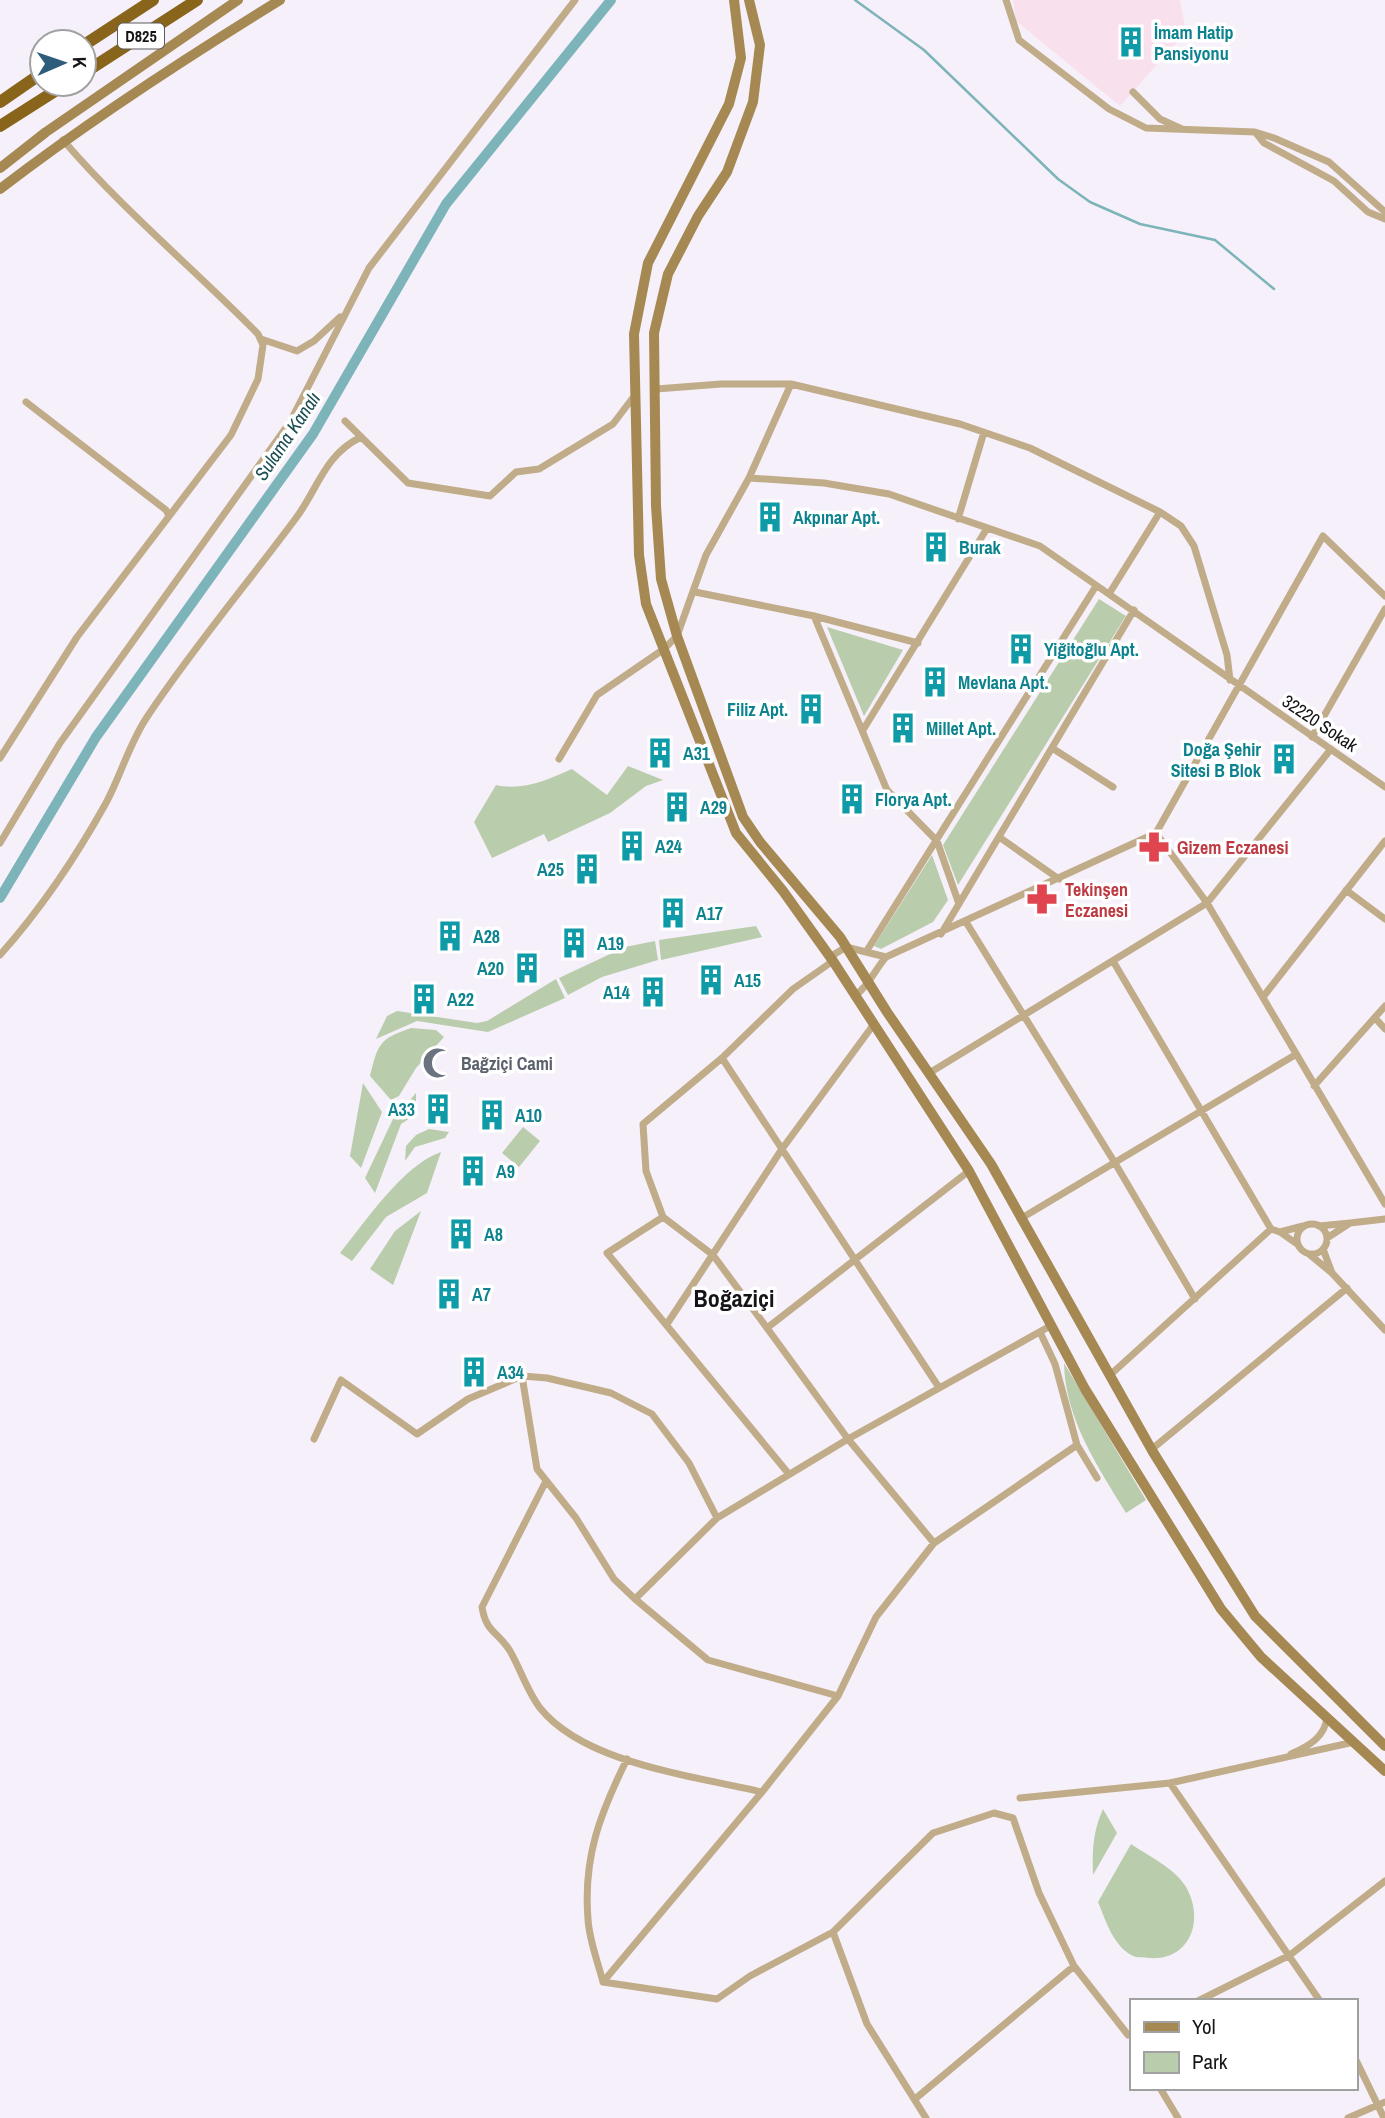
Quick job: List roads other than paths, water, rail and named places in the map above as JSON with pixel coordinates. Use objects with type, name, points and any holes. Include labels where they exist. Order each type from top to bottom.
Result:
[{"type":"highway","name":"D825","points":[[98,37],[153,0]]},
{"type":"highway","name":"D825","points":[[98,64],[197,0]]},
{"type":"highway","points":[[0,102],[28,83]]},
{"type":"highway","points":[[0,126],[44,98]]},
{"type":"main road","points":[[0,168],[46,132],[238,0]]},
{"type":"main road","points":[[0,188],[63,140],[280,0]]},
{"type":"main road","points":[[734,0],[741,58],[729,104],[648,263],[634,334],[639,555],[646,604],[736,832],[832,959],[969,1171],[1085,1389],[1222,1609],[1261,1657],[1385,1771]]},
{"type":"main road","points":[[749,0],[760,45],[753,102],[727,172],[698,216],[668,274],[654,333],[656,506],[661,579],[677,636],[743,817],[846,947],[991,1164],[1109,1376],[1255,1616],[1385,1746]]},
{"type":"street","points":[[0,843],[60,743],[290,422],[369,268],[575,0]]},
{"type":"street","points":[[1006,0],[1019,40],[1109,109],[1146,128],[1189,132],[1255,132],[1300,148],[1329,162],[1385,212]]},
{"type":"street","points":[[1133,92],[1160,119],[1189,132]]},
{"type":"street","points":[[1255,132],[1264,143],[1334,181],[1368,212],[1385,219]]},
{"type":"street","points":[[63,140],[101,184],[191,266],[261,340],[291,351],[304,349],[335,324],[354,296]]},
{"type":"street","points":[[0,758],[76,637],[231,435],[258,379],[262,356],[261,340]]},
{"type":"street","points":[[656,389],[720,384],[791,384],[960,424],[1030,448],[1160,512],[1181,526],[1194,546],[1227,655],[1230,680]]},
{"type":"street","points":[[559,759],[597,695],[664,649],[677,636],[695,592],[706,555],[749,478],[791,384]]},
{"type":"street","points":[[345,421],[408,483],[490,496],[516,472],[539,469],[613,424],[636,393]]},
{"type":"street","points":[[26,402],[166,509],[169,516]]},
{"type":"street","points":[[958,519],[984,432]]},
{"type":"street","points":[[0,955],[28,923],[82,842],[107,801],[146,718],[300,513],[321,472],[351,441],[361,436]]},
{"type":"street","name":"32220 Sokak","points":[[749,478],[824,483],[889,494],[986,530],[1040,546],[1384,785]]},
{"type":"street","points":[[1109,594],[1160,512]]},
{"type":"street","points":[[863,730],[986,530]]},
{"type":"street","points":[[856,995],[870,985],[874,971],[886,957],[1156,833],[1323,536],[1385,596]]},
{"type":"street","points":[[866,952],[1096,586]]},
{"type":"street","points":[[695,592],[814,616],[918,643]]},
{"type":"street","points":[[1312,737],[1385,609]]},
{"type":"street","points":[[941,934],[1134,610]]},
{"type":"street","points":[[814,616],[887,790],[936,841],[959,904]]},
{"type":"street","points":[[1052,748],[1114,787]]},
{"type":"street","points":[[931,1072],[1207,903],[1331,749]]},
{"type":"street","points":[[1156,833],[1207,903],[1385,1204]]},
{"type":"street","points":[[999,837],[1059,879]]},
{"type":"street","points":[[1262,997],[1385,841]]},
{"type":"street","points":[[1346,890],[1385,919]]},
{"type":"street","points":[[966,922],[1115,1163],[1195,1299]]},
{"type":"street","points":[[886,957],[846,947],[793,989],[722,1058],[643,1124],[646,1171],[663,1217],[713,1255],[848,1439],[934,1543]]},
{"type":"street","points":[[1113,961],[1271,1229],[1297,1244],[1332,1273],[1385,1330]]},
{"type":"street","points":[[1314,1086],[1385,1006]]},
{"type":"street","points":[[1375,1018],[1385,1029]]},
{"type":"street","points":[[667,1324],[782,1149],[874,1024]]},
{"type":"street","points":[[1020,1219],[1295,1055]]},
{"type":"street","points":[[722,1058],[938,1387]]},
{"type":"street","points":[[767,1328],[969,1171]]},
{"type":"street","points":[[663,1217],[607,1253],[788,1473]]},
{"type":"street","points":[[1280,1232],[1303,1226],[1385,1219]]},
{"type":"street","points":[[1332,1273],[1324,1248],[1327,1238],[1350,1223]]},
{"type":"street","points":[[1297,1244],[1297,1235],[1303,1226]]},
{"type":"street","points":[[1320,1226],[1327,1238]]},
{"type":"street","points":[[1109,1376],[1271,1229]]},
{"type":"street","points":[[1308,1254],[1317,1253],[1324,1248]]},
{"type":"street","points":[[1152,1449],[1347,1288]]},
{"type":"street","points":[[635,1599],[717,1518],[788,1473],[1052,1325]]},
{"type":"street","points":[[1040,1332],[1055,1364],[1077,1445],[1097,1478]]},
{"type":"street","points":[[314,1438],[341,1380],[417,1434],[468,1399],[522,1376],[547,1378],[611,1393],[652,1414],[689,1463],[717,1518]]},
{"type":"street","points":[[522,1376],[537,1469],[576,1518],[614,1579],[708,1660],[838,1696]]},
{"type":"street","points":[[603,1982],[762,1792],[838,1696],[876,1617],[934,1543],[1077,1445]]},
{"type":"street","points":[[546,1481],[482,1607],[485,1625],[508,1647],[540,1707],[576,1739],[627,1759],[762,1792]]},
{"type":"street","points":[[1275,1761],[1318,1738],[1326,1728],[1327,1716]]},
{"type":"street","points":[[1020,1798],[1170,1783],[1355,1742]]},
{"type":"street","points":[[603,1982],[588,1921],[589,1854],[602,1809],[627,1759]]},
{"type":"street","points":[[1170,1783],[1320,1999]]},
{"type":"street","points":[[603,1982],[717,1999],[750,1976],[833,1932],[933,1833],[994,1813],[1013,1818],[1039,1893],[1074,1966],[1130,2037]]},
{"type":"street","points":[[1202,1999],[1290,1955],[1385,1881]]},
{"type":"street","points":[[833,1932],[867,2024],[926,2118]]},
{"type":"street","points":[[915,2099],[1074,1966]]},
{"type":"street","points":[[1357,2061],[1382,2104],[1384,2118]]},
{"type":"street","points":[[1161,2090],[1178,2118]]},
{"type":"street","points":[[1348,2118],[1382,2104]]},
{"type":"waterway","name":"Sulama Kanalı","points":[[0,898],[96,737],[313,434],[446,204],[611,0]]},
{"type":"waterway","points":[[855,0],[924,50],[1058,179],[1090,202],[1140,224],[1215,240],[1274,289]]},
{"type":"place","name":"İmam Hatip Pansiyonu","points":[[1131,42]]},
{"type":"place","name":"Akpınar Apt.","points":[[770,517]]},
{"type":"place","name":"Burak","points":[[936,547]]},
{"type":"place","name":"Yiğitoğlu Apt.","points":[[1021,649]]},
{"type":"place","name":"Mevlana Apt.","points":[[935,682]]},
{"type":"place","name":"Filiz Apt.","points":[[811,709]]},
{"type":"place","name":"Millet Apt.","points":[[903,728]]},
{"type":"place","name":"A31","points":[[660,753]]},
{"type":"place","name":"Doğa Şehir Sitesi B Blok","points":[[1284,759]]},
{"type":"place","name":"Florya Apt.","points":[[852,799]]},
{"type":"place","name":"A29","points":[[677,807]]},
{"type":"place","name":"A24","points":[[632,846]]},
{"type":"place","name":"Gizem Eczanesi","points":[[1154,847]]},
{"type":"place","name":"A25","points":[[587,869]]},
{"type":"place","name":"Tekinşen Eczanesi","points":[[1042,899]]},
{"type":"place","name":"A17","points":[[673,913]]},
{"type":"place","name":"A28","points":[[450,936]]},
{"type":"place","name":"A19","points":[[574,943]]},
{"type":"place","name":"A20","points":[[527,968]]},
{"type":"place","name":"A15","points":[[711,980]]},
{"type":"place","name":"A14","points":[[653,992]]},
{"type":"place","name":"A22","points":[[424,999]]},
{"type":"place","name":"Bağziçi Cami","points":[[438,1063]]},
{"type":"place","name":"A33","points":[[438,1109]]},
{"type":"place","name":"A10","points":[[492,1115]]},
{"type":"place","name":"A9","points":[[473,1171]]},
{"type":"place","name":"A8","points":[[461,1234]]},
{"type":"place","name":"A7","points":[[449,1294]]},
{"type":"place","name":"A34","points":[[474,1372]]},
{"type":"district","name":"Boğaziçi","points":[[734,1298]]}]
